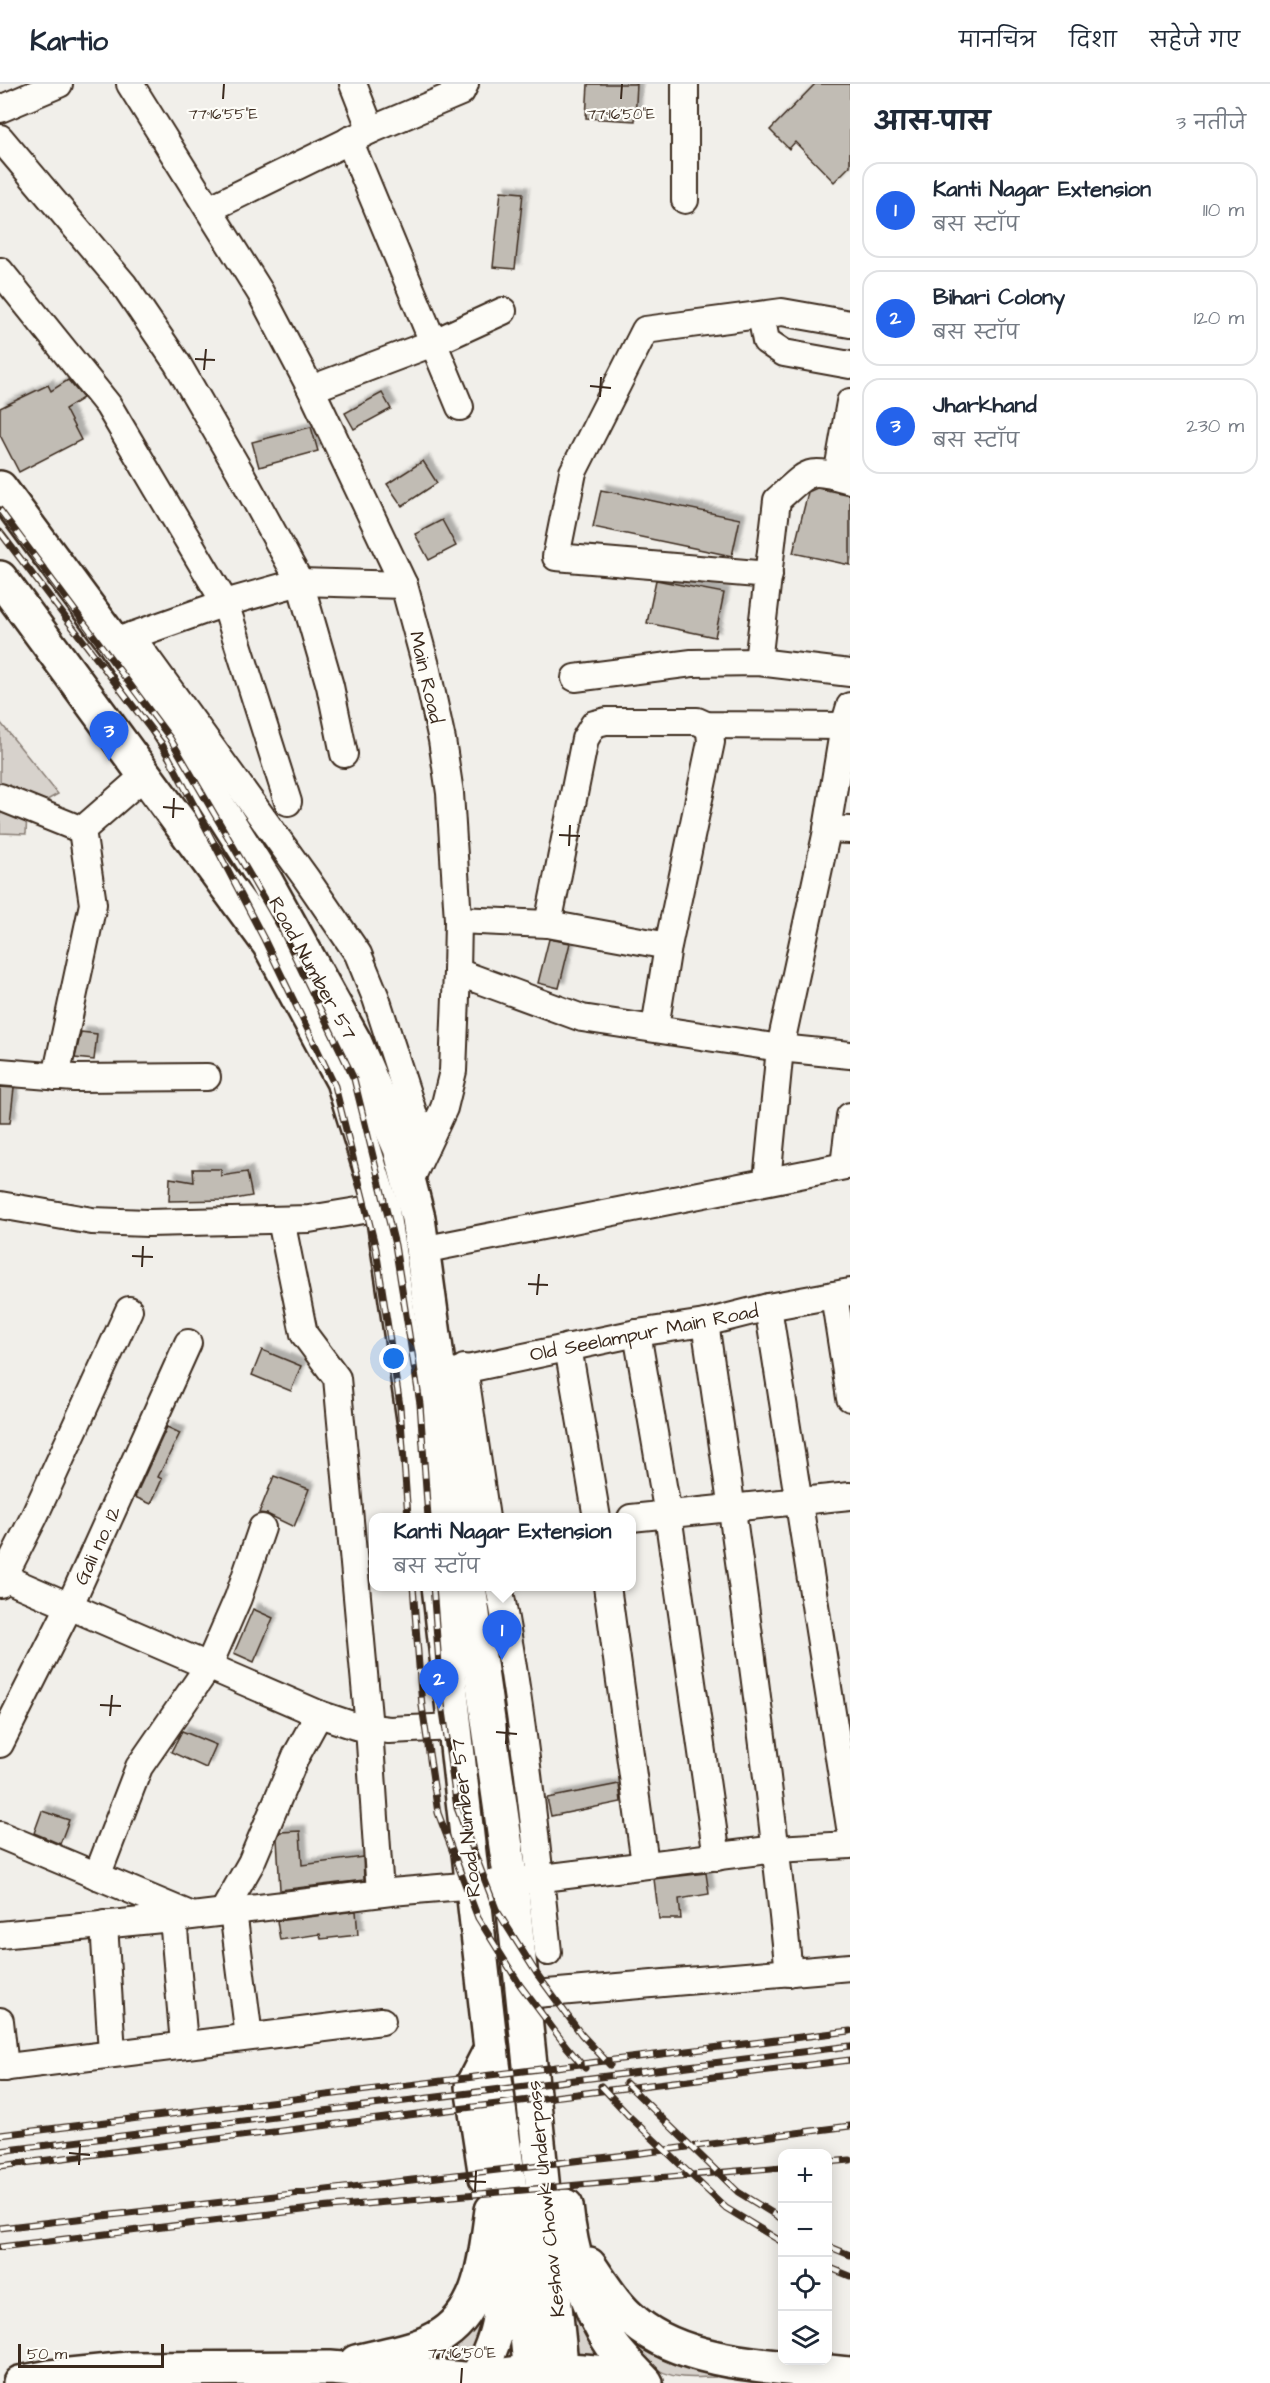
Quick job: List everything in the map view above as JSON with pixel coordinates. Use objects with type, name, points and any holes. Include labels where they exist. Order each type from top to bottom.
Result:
[{"type":"main road","name":"Road Number 57","points":[[0,488],[122,639],[268,886],[355,1043],[400,1148],[452,1371],[459,1513]]},
{"type":"main road","points":[[0,578],[269,944],[343,1081],[382,1207],[428,1513]]},
{"type":"main road","name":"Road Number 57","points":[[439,1591],[491,2049]]},
{"type":"main road","name":"Road Number 57","points":[[470,1591],[526,1880],[524,1995],[530,2043]]},
{"type":"main road","points":[[530,2043],[556,2079],[569,2237],[599,2322],[613,2345],[646,2383]]},
{"type":"main road","name":"Keshav Chowk Underpass","points":[[491,2049],[517,2241],[545,2355],[530,2043]]},
{"type":"main road","points":[[475,2382],[495,2341],[500,2321],[502,2291],[492,2210],[472,2086],[491,2049]]},
{"type":"main road","points":[[330,2368],[420,2345],[450,2330],[469,2308],[479,2283],[492,2210]]},
{"type":"main road","points":[[569,2237],[615,2301],[634,2322],[657,2337],[688,2352],[720,2359],[850,2374]]},
{"type":"main road","points":[[20,2383],[50,2377],[129,2369],[330,2368],[475,2382],[499,2375],[542,2371],[596,2372],[625,2376],[638,2383]]},
{"type":"main road","points":[[747,2383],[850,2374]]},
{"type":"street","points":[[0,109],[59,84]]},
{"type":"street","name":"Main Road","points":[[130,84],[260,292],[311,389],[404,585],[426,666],[442,740],[450,793],[458,920],[457,972],[453,1071],[444,1108],[409,1183]]},
{"type":"street","points":[[353,84],[360,135],[433,343],[460,407]]},
{"type":"street","points":[[209,209],[360,135],[461,92],[465,84]]},
{"type":"street","points":[[685,84],[685,200]]},
{"type":"street","points":[[0,138],[124,285],[177,363],[300,582],[330,686],[344,754]]},
{"type":"street","points":[[0,271],[108,405],[225,603],[288,802]]},
{"type":"street","points":[[311,389],[433,343],[503,311]]},
{"type":"street","points":[[769,575],[555,557],[573,472],[645,330],[782,312],[850,324]]},
{"type":"street","points":[[761,315],[766,340],[784,352],[850,364]]},
{"type":"street","points":[[758,662],[777,500],[808,473],[825,472],[843,478],[850,402]]},
{"type":"street","points":[[404,585],[300,582],[225,603],[122,639],[297,865],[358,954],[376,998],[425,1149]]},
{"type":"street","points":[[575,678],[692,663],[758,662],[850,673]]},
{"type":"street","points":[[548,924],[585,740],[594,724],[606,721],[697,721],[706,725],[847,716],[839,828],[780,1048],[767,1181]]},
{"type":"street","points":[[656,1028],[668,946],[711,742],[711,732],[706,725]]},
{"type":"street","points":[[82,830],[145,775]]},
{"type":"street","points":[[0,797],[82,830]]},
{"type":"street","points":[[56,1077],[93,904],[82,830]]},
{"type":"street","points":[[268,886],[297,865]]},
{"type":"street","points":[[458,920],[548,924],[668,946]]},
{"type":"street","points":[[457,972],[582,1018],[780,1048],[850,1054]]},
{"type":"street","points":[[0,1072],[56,1077],[207,1077]]},
{"type":"street","points":[[422,1250],[847,1166],[850,1116]]},
{"type":"street","points":[[0,1205],[92,1221],[148,1223],[309,1219],[382,1207]]},
{"type":"street","points":[[281,1220],[304,1334],[337,1378],[369,1728],[380,1893]]},
{"type":"street","points":[[842,1294],[850,1398]]},
{"type":"street","name":"Old Seelampur Main Road","points":[[452,1371],[637,1333],[705,1323],[768,1307],[842,1294]]},
{"type":"street","points":[[768,1307],[850,1827]]},
{"type":"street","points":[[129,1310],[34,1517],[1,1579],[319,1714],[355,1726],[389,1730],[455,1727]]},
{"type":"street","points":[[705,1323],[733,1508],[776,1849],[789,1973]]},
{"type":"street","points":[[637,1333],[668,1515],[717,1857]]},
{"type":"street","name":"Gali no. 12","points":[[0,1744],[69,1606],[188,1343]]},
{"type":"street","points":[[568,1347],[596,1513]]},
{"type":"street","points":[[452,1371],[485,1513]]},
{"type":"street","points":[[636,1518],[850,1496]]},
{"type":"street","points":[[97,1876],[139,1767],[208,1667],[238,1598],[262,1528]]},
{"type":"street","points":[[500,1591],[510,1645],[526,1880],[548,1952]]},
{"type":"street","points":[[608,1591],[645,1864]]},
{"type":"street","points":[[249,2037],[228,1911],[296,1756],[319,1714]]},
{"type":"street","points":[[0,1834],[97,1876],[182,1917]]},
{"type":"street","points":[[0,1935],[182,1917],[380,1893],[473,1886],[776,1849],[850,1845]]},
{"type":"street","points":[[182,1917],[184,2044]]},
{"type":"street","points":[[104,1924],[112,2053]]},
{"type":"street","points":[[524,1995],[850,1967]]},
{"type":"street","points":[[0,2021],[3,2068],[382,2021]]},
{"type":"shaded area","points":[[0,722],[58,794],[27,811],[26,834],[0,833]]},
{"type":"shaded area","points":[[565,2282],[577,2316],[602,2355],[574,2353]]},
{"type":"shaded area","points":[[486,2304],[481,2337],[468,2359],[453,2365],[419,2368]]},
{"type":"shaded area","points":[[611,2325],[688,2366],[716,2377],[682,2377],[660,2371],[634,2351]]},
{"type":"building","points":[[588,84],[637,84],[635,121],[586,118]]},
{"type":"building","points":[[815,84],[850,84],[850,166],[834,182],[795,142],[789,149],[770,130]]},
{"type":"building","points":[[501,191],[523,193],[515,269],[493,267]]},
{"type":"building","points":[[68,380],[83,398],[65,409],[81,440],[19,472],[0,435],[0,408],[48,385],[51,391]]},
{"type":"building","points":[[382,393],[391,409],[354,429],[345,413]]},
{"type":"building","points":[[311,427],[318,451],[259,467],[252,442]]},
{"type":"building","points":[[423,461],[437,483],[402,506],[387,484]]},
{"type":"building","points":[[817,488],[850,495],[850,565],[793,553],[808,492]]},
{"type":"building","points":[[601,490],[740,519],[732,556],[593,527]]},
{"type":"building","points":[[442,520],[456,546],[429,560],[415,534]]},
{"type":"building","points":[[656,580],[724,593],[715,637],[647,623]]},
{"type":"building","points":[[549,939],[570,943],[559,988],[538,983]]},
{"type":"building","points":[[81,1032],[97,1034],[94,1060],[75,1058]]},
{"type":"building","points":[[0,1087],[14,1088],[10,1123],[0,1123]]},
{"type":"building","points":[[193,1169],[221,1169],[221,1176],[247,1172],[252,1196],[229,1200],[169,1201],[170,1178],[194,1182]]},
{"type":"building","points":[[262,1350],[301,1366],[291,1391],[252,1375]]},
{"type":"building","points":[[167,1427],[180,1433],[158,1477],[162,1479],[151,1504],[135,1497]]},
{"type":"building","points":[[274,1476],[309,1489],[294,1527],[267,1514],[259,1513]]},
{"type":"building","points":[[253,1609],[273,1618],[254,1662],[234,1653]]},
{"type":"building","points":[[182,1731],[216,1745],[206,1768],[171,1752]]},
{"type":"building","points":[[619,1784],[621,1802],[551,1816],[547,1798]]},
{"type":"building","points":[[42,1811],[69,1820],[60,1844],[34,1833]]},
{"type":"building","points":[[300,1831],[302,1865],[363,1857],[364,1880],[280,1890],[277,1839],[280,1832]]},
{"type":"building","points":[[706,1873],[709,1894],[679,1899],[681,1919],[659,1919],[654,1879]]},
{"type":"building","points":[[356,1911],[358,1935],[321,1939],[320,1934],[280,1940],[277,1921]]},
{"type":"railway","points":[[0,510],[170,738],[282,930],[354,1079],[395,1245],[420,1404],[428,1513]]},
{"type":"railway","points":[[0,532],[162,744],[264,939],[335,1086],[376,1249],[400,1406],[408,1513]]},
{"type":"railway","points":[[413,1591],[422,1706],[438,1813],[478,1918],[520,1985],[585,2068]]},
{"type":"railway","points":[[433,1591],[442,1704],[457,1808],[496,1909],[537,1974],[581,2034],[610,2065]]},
{"type":"railway","points":[[0,2135],[850,2031]]},
{"type":"railway","points":[[0,2151],[850,2046]]},
{"type":"railway","points":[[0,2166],[850,2060]]},
{"type":"railway","points":[[626,2083],[738,2192],[778,2217]]},
{"type":"railway","points":[[601,2086],[629,2116],[726,2208],[778,2240]]},
{"type":"railway","points":[[0,2228],[626,2155],[850,2126]]},
{"type":"railway","points":[[832,2162],[850,2160]]},
{"type":"railway","points":[[0,2247],[319,2208],[778,2167]]},
{"type":"railway","points":[[832,2248],[850,2255]]},
{"type":"railway","points":[[832,2269],[850,2276]]},
{"type":"place","name":"Jharkhand","points":[[109,761]]},
{"type":"place","name":"Kanti Nagar Extension","points":[[502,1660]]},
{"type":"place","name":"Bihari Colony","points":[[439,1709]]}]
